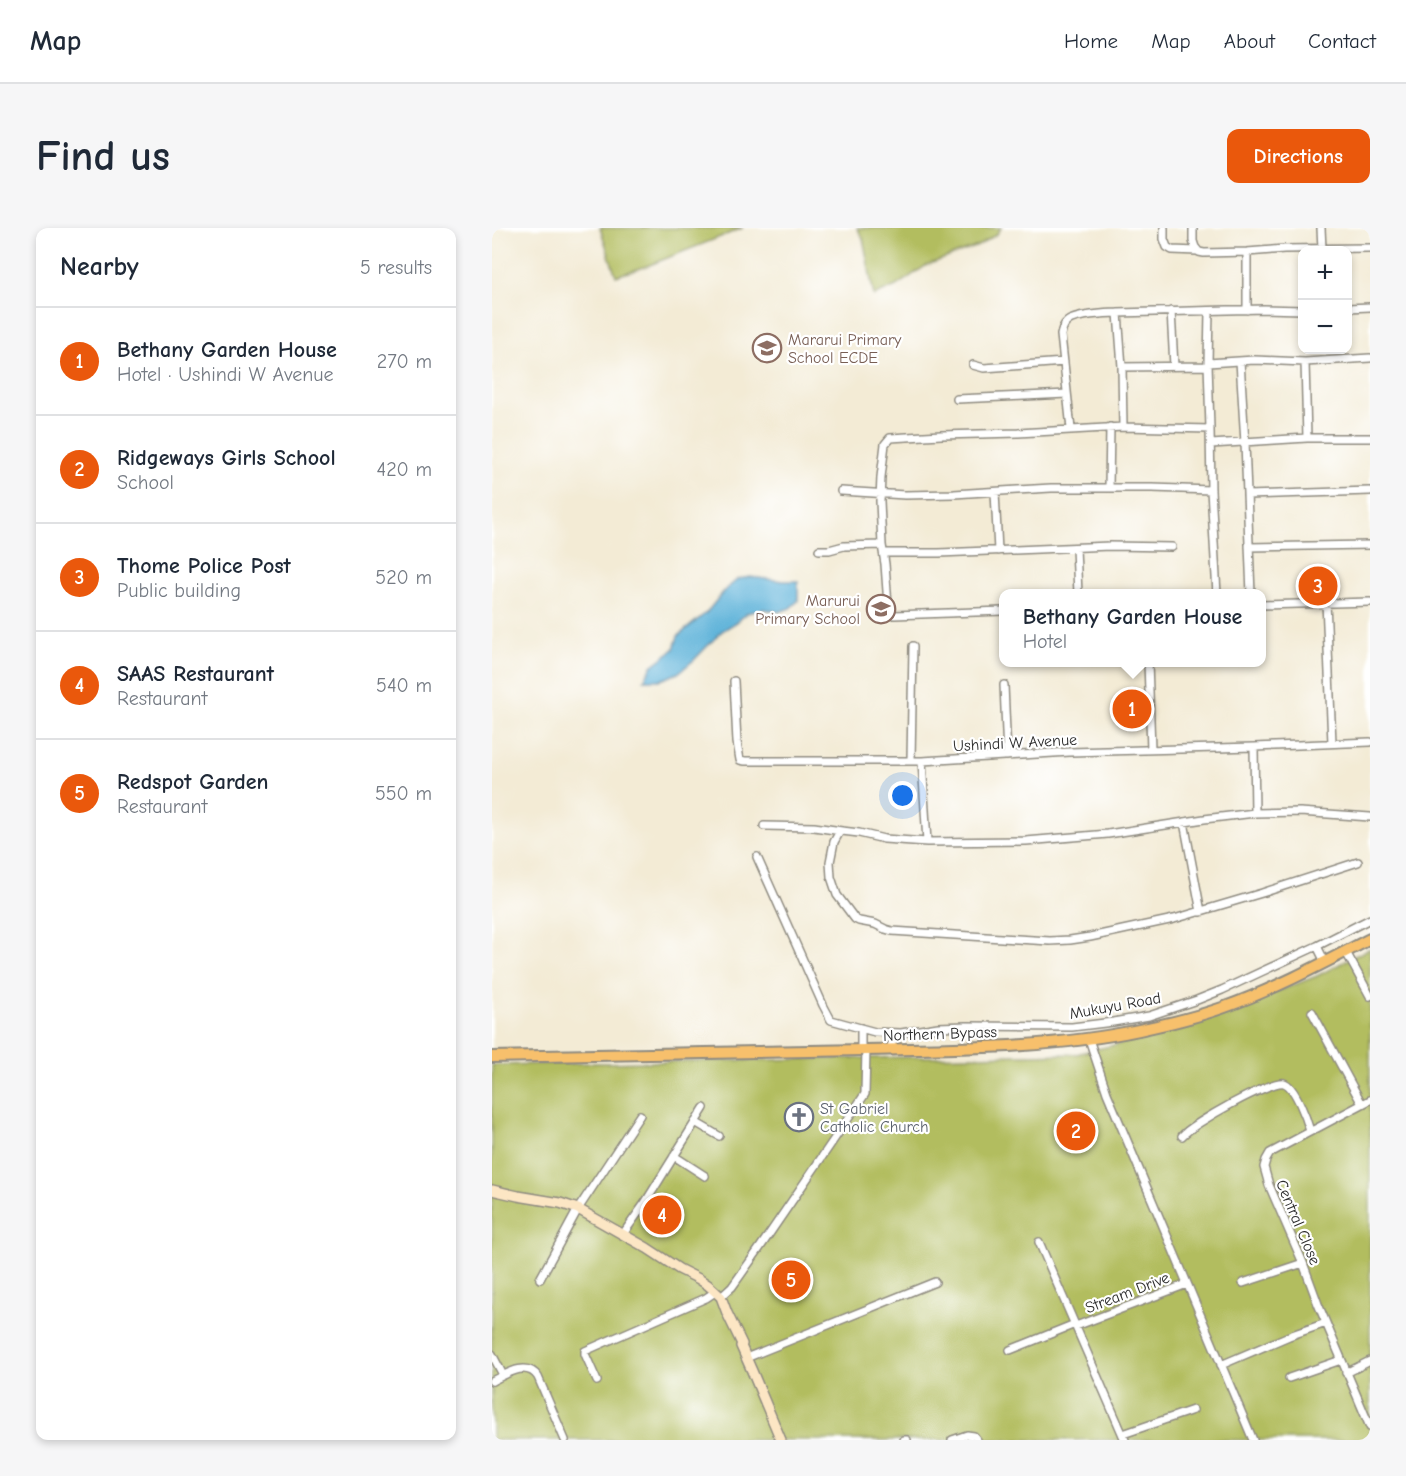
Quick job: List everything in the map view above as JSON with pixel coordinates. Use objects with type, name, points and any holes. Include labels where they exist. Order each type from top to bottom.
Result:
[{"type":"main road","name":"Northern Bypass","points":[[492,1057],[972,1048],[1089,1039],[1140,1030],[1203,1014],[1260,993],[1370,939]]},
{"type":"street","points":[[1164,228],[1164,239],[1167,247],[1172,250],[1197,251],[1204,254],[1298,249]]},
{"type":"street","points":[[1193,228],[1193,241],[1197,251]]},
{"type":"street","points":[[1321,228],[1322,246]]},
{"type":"street","points":[[1352,248],[1370,248]]},
{"type":"street","points":[[1247,252],[1247,310]]},
{"type":"street","points":[[1352,308],[1370,307]]},
{"type":"street","points":[[1071,429],[1061,335],[1065,323],[1072,319],[1118,313],[1298,310]]},
{"type":"street","points":[[1171,311],[1174,366]]},
{"type":"street","points":[[1209,311],[1211,490],[1217,589]]},
{"type":"street","points":[[1118,313],[1123,427]]},
{"type":"street","points":[[1122,366],[1174,366],[1266,360],[1305,362],[1370,358]]},
{"type":"street","points":[[1240,361],[1251,589]]},
{"type":"street","points":[[973,365],[984,368],[1064,362]]},
{"type":"street","points":[[1305,362],[1307,438]]},
{"type":"street","points":[[957,399],[1067,394]]},
{"type":"street","points":[[999,611],[891,614],[888,605],[880,492],[887,440],[932,435],[1123,427],[1210,429]]},
{"type":"street","points":[[1108,488],[1110,428]]},
{"type":"street","points":[[1211,444],[1307,438],[1370,438]]},
{"type":"street","points":[[841,491],[905,495],[995,492],[1035,488],[1211,490]]},
{"type":"street","points":[[1247,495],[1370,491]]},
{"type":"street","points":[[995,492],[998,551]]},
{"type":"street","points":[[1249,547],[1370,545]]},
{"type":"street","points":[[819,550],[844,546],[915,554],[1110,546],[1172,547]]},
{"type":"street","points":[[1076,548],[1078,589]]},
{"type":"street","points":[[1326,602],[1332,743]]},
{"type":"street","points":[[1266,605],[1370,602]]},
{"type":"street","points":[[910,760],[913,646]]},
{"type":"street","points":[[1148,667],[1151,749]]},
{"type":"street","name":"Ushindi W Avenue","points":[[734,681],[737,749],[741,761],[922,761],[1151,749],[1370,742]]},
{"type":"street","points":[[1004,685],[1007,756]]},
{"type":"street","points":[[1254,747],[1255,813]]},
{"type":"street","points":[[922,761],[927,842]]},
{"type":"street","points":[[764,826],[814,827],[884,839],[949,843],[1062,839],[1255,813],[1300,812],[1370,817]]},
{"type":"street","points":[[1184,822],[1201,912]]},
{"type":"street","points":[[842,831],[834,842],[831,878],[837,895],[855,919],[885,929],[929,934],[1050,941],[1070,940],[1201,912],[1358,862]]},
{"type":"street","name":"Mukuyu Road","points":[[757,856],[828,1017],[834,1022],[876,1032],[901,1033],[954,1026],[1072,1027],[1139,1018],[1222,990],[1370,919]]},
{"type":"street","points":[[1317,946],[1325,962]]},
{"type":"street","points":[[1346,952],[1370,996]]},
{"type":"street","points":[[1197,1000],[1203,1014]]},
{"type":"street","points":[[1312,1012],[1362,1104]]},
{"type":"street","points":[[1072,1027],[1074,1040]]},
{"type":"street","points":[[721,1297],[732,1287],[759,1249],[865,1094],[861,1028]]},
{"type":"street","points":[[890,1049],[893,1041],[901,1033]]},
{"type":"street","points":[[1089,1039],[1107,1093],[1253,1440]]},
{"type":"street","points":[[1182,1137],[1206,1118],[1278,1083],[1285,1084],[1292,1089],[1310,1131]]},
{"type":"street","name":"Central Close","points":[[1370,1100],[1270,1153],[1264,1167],[1269,1185],[1370,1427]]},
{"type":"street","points":[[623,1234],[704,1108]]},
{"type":"street","points":[[540,1279],[578,1209],[640,1115]]},
{"type":"street","points":[[695,1122],[719,1136]]},
{"type":"street","points":[[674,1156],[705,1176]]},
{"type":"street","points":[[492,1190],[560,1203],[578,1209],[713,1290],[721,1297],[781,1440]]},
{"type":"street","name":"Stream Drive","points":[[1039,1242],[1124,1437]]},
{"type":"street","points":[[1244,1283],[1303,1263]]},
{"type":"street","points":[[746,1358],[935,1282]]},
{"type":"street","name":"Stream Drive","points":[[1075,1325],[1187,1284]]},
{"type":"street","points":[[597,1380],[585,1351],[706,1298],[712,1294],[713,1290]]},
{"type":"street","points":[[1221,1365],[1326,1323]]},
{"type":"street","points":[[1010,1350],[1075,1325]]},
{"type":"street","points":[[492,1354],[503,1376]]},
{"type":"street","points":[[1289,1378],[1341,1360]]},
{"type":"street","points":[[1346,1373],[1370,1361]]},
{"type":"street","points":[[492,1381],[517,1369],[532,1370],[536,1374],[565,1440]]},
{"type":"street","points":[[1124,1437],[1193,1410]]},
{"type":"street","points":[[952,1440],[967,1435],[974,1436],[977,1440]]},
{"type":"green space","points":[[600,228],[743,228],[616,276]]},
{"type":"green space","points":[[857,228],[1001,228],[997,234],[978,246],[927,265],[896,286],[874,296],[863,238]]},
{"type":"green space","points":[[1370,948],[1370,1440],[492,1440],[492,1065],[1076,1054],[1174,1031],[1317,976]]},
{"type":"water","points":[[750,577],[798,581],[798,601],[790,608],[779,612],[764,609],[747,613],[722,631],[678,673],[661,680],[644,680],[652,666],[674,649],[678,636],[707,612],[724,591],[738,579]]},
{"type":"place","name":"Mararui Primary School ECDE","points":[[767,348]]},
{"type":"place","name":"Thome Police Post","points":[[1318,586]]},
{"type":"place","name":"Marurui Primary School","points":[[881,609]]},
{"type":"place","name":"Bethany Garden House","points":[[1132,709]]},
{"type":"place","name":"St Gabriel Catholic Church","points":[[799,1117]]},
{"type":"place","name":"Ridgeways Girls School","points":[[1076,1131]]},
{"type":"place","name":"SAAS Restaurant","points":[[662,1215]]},
{"type":"place","name":"Redspot Garden","points":[[791,1280]]}]
